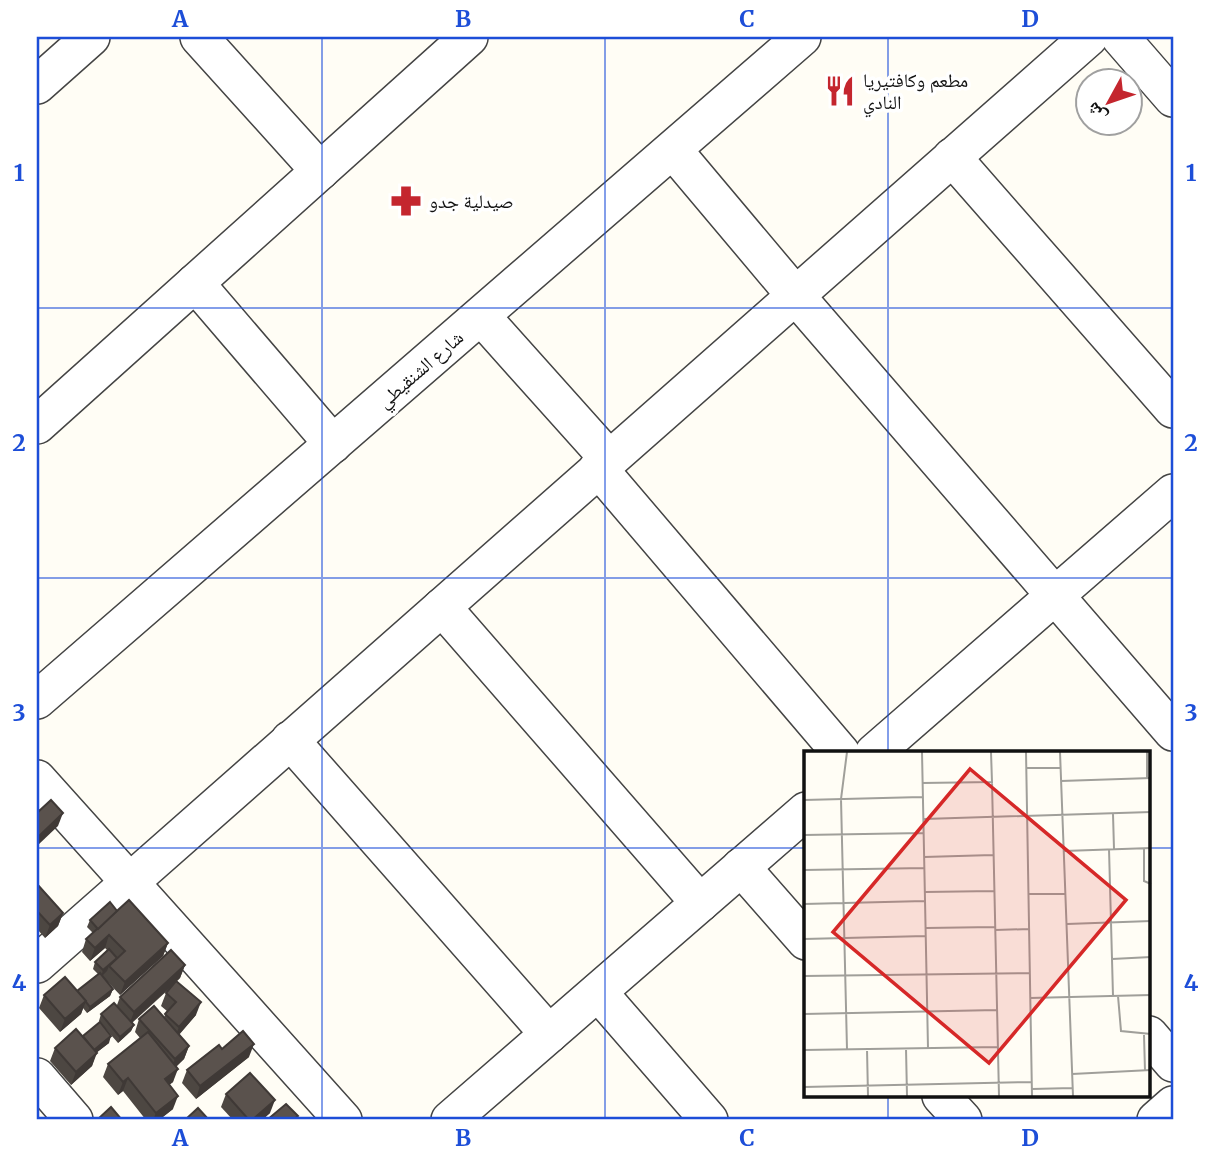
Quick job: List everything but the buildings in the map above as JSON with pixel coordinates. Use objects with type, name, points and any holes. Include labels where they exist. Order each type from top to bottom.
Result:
[{"type":"street","points":[[37,85],[91,37]]},
{"type":"street","points":[[199,37],[320,170]]},
{"type":"street","points":[[37,425],[469,37]]},
{"type":"street","points":[[37,964],[1089,37]]},
{"type":"street","points":[[1120,37],[1173,98]]},
{"type":"street","name":"شارع الشنقيطي","points":[[37,700],[673,150],[781,43]]},
{"type":"street","points":[[673,150],[1173,732]]},
{"type":"street","points":[[952,157],[1173,409]]},
{"type":"street","points":[[195,283],[333,444]]},
{"type":"street","points":[[481,316],[839,751]]},
{"type":"street","points":[[888,748],[1173,493]]},
{"type":"street","points":[[442,607],[700,903]]},
{"type":"street","points":[[290,740],[550,1034]]},
{"type":"street","points":[[37,779],[343,1120]]},
{"type":"street","points":[[450,1120],[804,813]]},
{"type":"street","points":[[741,867],[804,939]]},
{"type":"street","points":[[598,992],[709,1120]]},
{"type":"street","points":[[1150,1036],[1173,1063]]},
{"type":"street","points":[[37,1077],[74,1120]]},
{"type":"street","points":[[943,1098],[963,1120]]},
{"type":"street","points":[[1156,1120],[1173,1105]]},
{"type":"place","name":"مطعم وكافتيريا النادي","points":[[840,91]]},
{"type":"place","name":"صيدلية جدو","points":[[406,201]]}]
